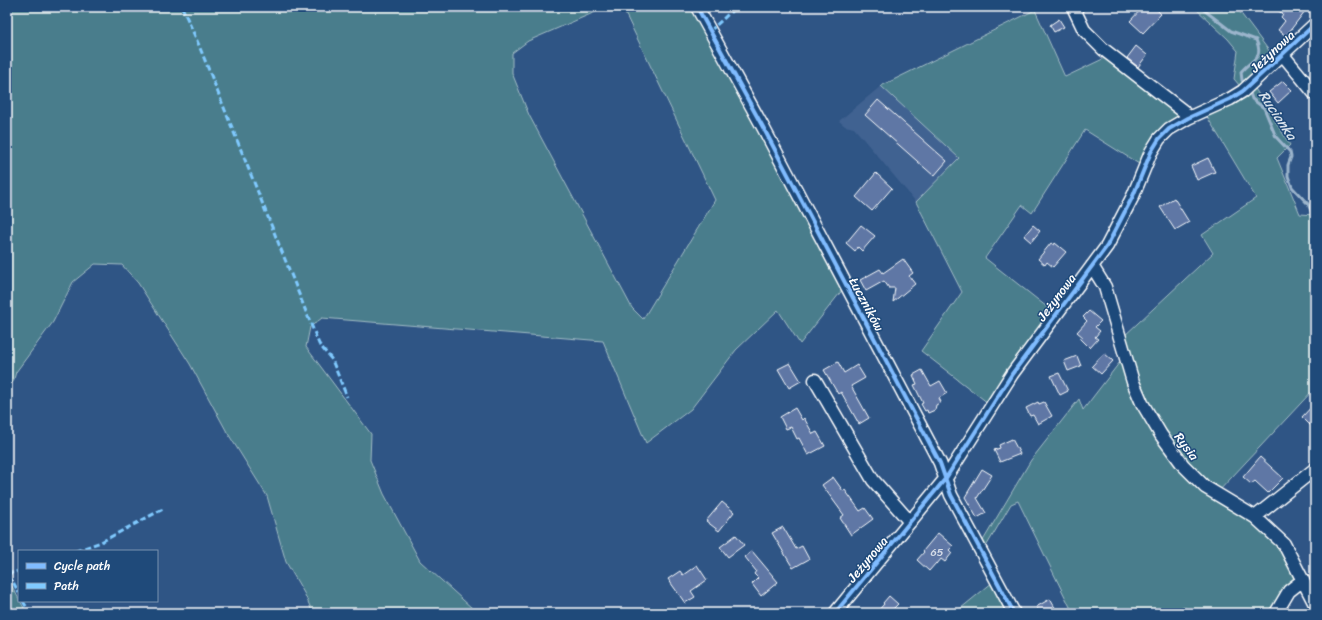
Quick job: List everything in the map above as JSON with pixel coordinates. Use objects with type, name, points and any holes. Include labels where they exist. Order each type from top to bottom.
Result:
[{"type":"street","name":"Łuczników","points":[[697,7],[764,129],[936,456],[952,495],[1014,613]]},
{"type":"street","points":[[1073,7],[1084,30],[1098,45],[1183,110],[1188,118]]},
{"type":"street","name":"Jeżynowa","points":[[835,613],[946,478],[1012,374],[1107,246],[1133,196],[1151,152],[1159,139],[1169,129],[1188,118],[1230,99],[1243,91],[1315,24]]},
{"type":"street","points":[[1283,55],[1315,94]]},
{"type":"street","name":"Rysia","points":[[1092,266],[1105,287],[1133,382],[1142,403],[1162,435],[1183,465],[1205,487],[1255,517],[1284,544],[1315,604]]},
{"type":"street","points":[[815,380],[873,480],[910,522]]},
{"type":"street","points":[[1255,517],[1315,469]]},
{"type":"street","points":[[1276,613],[1289,591],[1303,580]]},
{"type":"shaded area","points":[[7,7],[607,7],[528,41],[512,53],[512,73],[529,115],[632,308],[643,319],[715,200],[624,11],[616,7],[693,7],[843,289],[800,344],[778,310],[736,350],[691,409],[646,443],[603,341],[322,318],[310,327],[306,347],[371,434],[370,460],[384,494],[420,561],[473,609],[468,613],[313,613],[304,593],[286,562],[267,496],[227,432],[190,364],[138,283],[122,265],[95,264],[73,282],[53,322],[16,372],[13,382],[7,385]]},
{"type":"shaded area","points":[[1194,7],[1236,7],[1273,56],[1240,86],[1234,79],[1238,51],[1228,39]]},
{"type":"shaded area","points":[[1035,10],[1065,77],[1109,56],[1182,115],[1166,125],[1155,135],[1139,164],[1085,130],[1032,213],[1022,205],[985,258],[1052,311],[988,403],[921,351],[962,292],[916,202],[959,158],[881,86]]},
{"type":"shaded area","points":[[881,86],[959,158],[916,202],[854,128],[845,126],[839,121]]},
{"type":"shaded area","points":[[1254,87],[1290,145],[1277,158],[1300,214],[1315,215],[1315,388],[1218,492],[1185,464],[1145,402],[1123,337],[1213,253],[1202,235],[1256,198],[1206,115]]},
{"type":"shaded area","points":[[1123,358],[1180,467],[1253,520],[1281,547],[1295,576],[1294,581],[1273,613],[1193,613],[1183,606],[1178,613],[1073,613],[1018,501],[1011,504],[984,550],[981,544],[1031,460],[1079,399],[1083,410]]},
{"type":"shaded area","points":[[7,580],[18,597],[18,602],[21,602],[27,613],[7,613]]},
{"type":"shaded area","points":[[993,582],[1011,613],[955,613]]},
{"type":"building","points":[[1143,7],[1154,7],[1161,14],[1143,33],[1130,21]]},
{"type":"building","points":[[1273,7],[1299,7],[1305,11],[1286,36],[1278,30],[1285,21],[1281,17],[1283,14]]},
{"type":"building","points":[[1059,19],[1064,27],[1054,32],[1050,25]]},
{"type":"building","points":[[1136,46],[1147,55],[1138,67],[1127,58]]},
{"type":"building","points":[[1283,81],[1292,90],[1278,103],[1269,92]]},
{"type":"building","points":[[878,100],[947,161],[934,176],[865,115]]},
{"type":"building","points":[[1208,158],[1215,172],[1197,180],[1191,166]]},
{"type":"building","points":[[876,173],[892,188],[872,211],[856,197]]},
{"type":"building","points":[[1174,198],[1189,222],[1175,230],[1160,207]]},
{"type":"building","points":[[861,225],[875,236],[862,251],[858,247],[855,251],[846,243]]},
{"type":"building","points":[[1033,225],[1040,231],[1031,242],[1024,236]]},
{"type":"building","points":[[1051,243],[1054,245],[1055,243],[1066,252],[1053,267],[1047,262],[1045,265],[1038,259]]},
{"type":"building","points":[[903,259],[913,273],[909,276],[915,284],[893,302],[895,288],[889,288],[884,281],[866,291],[860,280],[880,269],[883,273]]},
{"type":"building","points":[[1089,311],[1101,321],[1095,327],[1100,331],[1095,337],[1098,339],[1090,348],[1080,338],[1083,337],[1077,332],[1087,321],[1083,317]]},
{"type":"building","points":[[1104,353],[1113,361],[1101,374],[1092,366]]},
{"type":"building","points":[[1077,356],[1081,366],[1068,371],[1064,361]]},
{"type":"building","points":[[838,362],[844,373],[857,365],[865,378],[851,386],[869,418],[859,424],[841,392],[838,394],[824,370]]},
{"type":"building","points":[[790,363],[801,381],[789,388],[778,369]]},
{"type":"building","points":[[922,370],[931,386],[940,381],[947,393],[939,398],[941,402],[936,405],[935,410],[928,413],[921,404],[923,403],[914,385],[917,384],[913,375]]},
{"type":"building","points":[[1059,373],[1068,391],[1060,395],[1051,376]]},
{"type":"building","points":[[1038,402],[1039,404],[1044,402],[1052,416],[1038,424],[1033,415],[1030,416],[1026,408]]},
{"type":"building","points":[[1315,403],[1315,430],[1302,417]]},
{"type":"building","points":[[795,408],[802,420],[804,418],[813,434],[817,432],[825,446],[808,455],[791,427],[786,429],[780,417]]},
{"type":"building","points":[[1012,439],[1020,454],[1000,462],[994,450],[1000,448],[999,445]]},
{"type":"building","points":[[1260,457],[1283,478],[1268,493],[1255,481],[1251,484],[1243,477]]},
{"type":"building","points":[[982,469],[992,475],[977,498],[986,513],[977,518],[965,497]]},
{"type":"building","points":[[833,477],[843,491],[845,490],[860,511],[865,508],[873,519],[851,535],[840,518],[844,515],[822,485]]},
{"type":"building","points":[[722,502],[734,512],[719,531],[706,521]]},
{"type":"building","points":[[783,527],[796,549],[802,546],[809,559],[793,568],[772,533]]},
{"type":"building","points":[[938,533],[953,546],[949,550],[952,553],[945,562],[941,559],[929,571],[917,560]]},
{"type":"building","points":[[736,535],[744,545],[728,557],[720,547]]},
{"type":"building","points":[[752,551],[778,582],[761,596],[752,584],[758,578],[754,574],[756,571],[745,557]]},
{"type":"building","points":[[697,565],[707,580],[691,591],[695,597],[685,603],[668,579],[680,571],[683,575]]},
{"type":"building","points":[[889,596],[898,604],[889,613],[876,613],[884,604],[883,603]]},
{"type":"building","points":[[1050,599],[1058,613],[1040,613],[1036,607]]},
{"type":"waterway","name":"Rucianka","points":[[1200,7],[1231,31],[1256,40],[1259,51],[1258,55],[1241,72],[1242,80],[1245,84]]},
{"type":"waterway","name":"Rucianka","points":[[1249,90],[1252,99],[1264,108],[1276,137],[1290,152],[1291,157],[1288,165],[1288,176],[1292,187],[1308,204],[1315,220]]},
{"type":"marked path","points":[[182,7],[198,43],[319,344],[332,360],[347,397]]},
{"type":"marked path","points":[[710,31],[736,7]]},
{"type":"marked path","points":[[79,550],[101,542],[163,509]]},
{"type":"marked path","points":[[7,574],[18,571]]},
{"type":"marked path","points":[[7,577],[13,582],[18,591]]},
{"type":"marked path","points":[[24,602],[30,613]]},
{"type":"cycle path","points":[[697,7],[764,129],[940,463],[951,495],[1014,613]]},
{"type":"cycle path","points":[[835,613],[946,478],[1012,374],[1107,246],[1133,196],[1151,152],[1159,139],[1169,129],[1188,118],[1230,99],[1243,91],[1315,24]]}]
